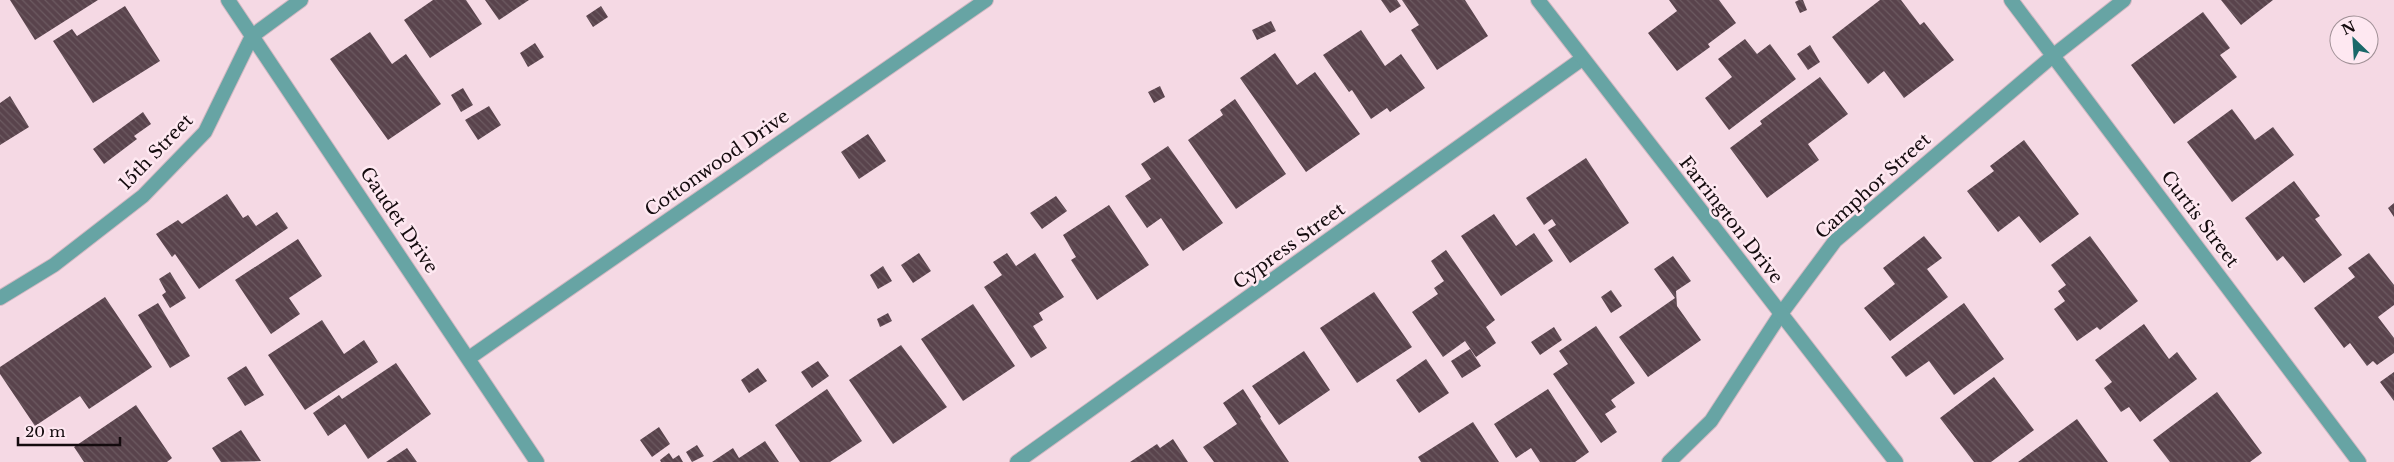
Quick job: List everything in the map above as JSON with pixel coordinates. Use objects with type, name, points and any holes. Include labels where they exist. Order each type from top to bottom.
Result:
[{"type":"street","name":"Gaudet Drive","points":[[228,0],[537,462]]},
{"type":"street","name":"15th Street","points":[[0,298],[54,264],[143,196],[205,132],[252,36],[301,0]]},
{"type":"street","name":"Cottonwood Drive","points":[[469,358],[986,0]]},
{"type":"street","name":"Farrington Drive","points":[[1538,0],[1780,315],[1896,462]]},
{"type":"street","name":"Curtis Street","points":[[2011,0],[2359,462]]},
{"type":"street","name":"Camphor Street","points":[[1670,462],[1711,421],[1780,315],[1835,241],[2054,55],[2124,0]]},
{"type":"street","name":"Cypress Street","points":[[1017,462],[1582,59]]},
{"type":"building","points":[[10,0],[98,0],[35,40]]},
{"type":"building","points":[[433,0],[466,0],[482,24],[430,58],[404,20]]},
{"type":"building","points":[[485,0],[529,0],[499,20]]},
{"type":"building","points":[[1381,0],[1397,0],[1401,6],[1390,13]]},
{"type":"building","points":[[1402,0],[1465,0],[1488,36],[1437,70],[1411,30],[1419,25]]},
{"type":"building","points":[[1669,0],[1719,0],[1736,23],[1708,44],[1710,47],[1677,71],[1648,33],[1677,11]]},
{"type":"building","points":[[1803,0],[1807,10],[1800,13],[1795,2]]},
{"type":"building","points":[[1880,0],[1901,0],[1920,25],[1924,22],[1954,60],[1904,98],[1884,71],[1868,84],[1832,37]]},
{"type":"building","points":[[2221,0],[2273,0],[2241,25]]},
{"type":"building","points":[[125,6],[160,61],[93,103],[53,41],[72,29],[77,36]]},
{"type":"building","points":[[601,6],[608,17],[593,27],[586,16]]},
{"type":"building","points":[[2203,12],[2230,48],[2220,55],[2237,77],[2174,124],[2131,65]]},
{"type":"building","points":[[1271,21],[1276,31],[1257,40],[1252,30]]},
{"type":"building","points":[[1361,30],[1385,66],[1401,54],[1425,88],[1390,112],[1387,108],[1371,119],[1352,90],[1349,92],[1323,55]]},
{"type":"building","points":[[370,32],[392,64],[406,54],[441,104],[388,140],[330,59]]},
{"type":"building","points":[[1745,39],[1757,54],[1770,44],[1796,79],[1729,130],[1705,98],[1732,77],[1718,59]]},
{"type":"building","points":[[535,43],[544,57],[528,67],[520,53]]},
{"type":"building","points":[[1810,45],[1820,62],[1808,70],[1797,54]]},
{"type":"building","points":[[1275,53],[1297,85],[1315,72],[1360,134],[1306,172],[1240,78]]},
{"type":"building","points":[[1820,77],[1848,114],[1808,144],[1819,160],[1767,198],[1730,148],[1762,124],[1760,121]]},
{"type":"building","points":[[1160,86],[1165,97],[1154,103],[1148,92]]},
{"type":"building","points":[[463,88],[473,105],[461,112],[451,95]]},
{"type":"building","points":[[10,96],[29,127],[0,145],[0,103]]},
{"type":"building","points":[[1235,99],[1286,174],[1236,209],[1188,140],[1223,115],[1220,110]]},
{"type":"building","points":[[489,106],[501,125],[478,140],[465,120]]},
{"type":"building","points":[[2232,109],[2255,140],[2273,127],[2294,155],[2232,202],[2187,142]]},
{"type":"building","points":[[143,112],[151,124],[134,136],[137,139],[104,164],[93,149]]},
{"type":"building","points":[[868,134],[886,161],[859,179],[841,152]]},
{"type":"building","points":[[2024,140],[2079,214],[2040,243],[2019,216],[1998,232],[1967,191],[1994,171],[1990,166]]},
{"type":"building","points":[[1168,146],[1223,223],[1183,251],[1161,218],[1147,228],[1125,196],[1151,179],[1141,164]]},
{"type":"building","points":[[1586,158],[1629,223],[1570,263],[1548,230],[1556,225],[1552,219],[1544,225],[1526,198]]},
{"type":"building","points":[[2294,181],[2320,216],[2315,219],[2342,255],[2304,283],[2283,256],[2277,261],[2245,218]]},
{"type":"building","points":[[227,194],[243,218],[248,215],[256,226],[277,212],[288,228],[199,289],[175,254],[172,257],[156,234],[178,220],[182,224]]},
{"type":"building","points":[[1056,196],[1067,211],[1042,229],[1030,213]]},
{"type":"building","points":[[2394,203],[2394,217],[2388,208]]},
{"type":"building","points":[[1109,205],[1149,265],[1097,300],[1071,260],[1076,257],[1063,235]]},
{"type":"building","points":[[1494,214],[1516,246],[1534,233],[1553,261],[1501,296],[1461,236]]},
{"type":"building","points":[[1924,236],[1942,258],[1927,269],[1948,297],[1890,341],[1864,308],[1895,284],[1883,268]]},
{"type":"building","points":[[2090,236],[2138,301],[2100,330],[2097,327],[2077,341],[2054,309],[2065,301],[2058,291],[2066,285],[2051,265]]},
{"type":"building","points":[[298,239],[322,276],[289,298],[300,314],[271,334],[235,280]]},
{"type":"building","points":[[1446,250],[1495,320],[1486,327],[1496,343],[1476,357],[1465,341],[1443,357],[1412,312],[1438,294],[1434,288],[1444,281],[1431,261]]},
{"type":"building","points":[[919,253],[931,271],[913,283],[901,265]]},
{"type":"building","points":[[1007,253],[1016,266],[1035,253],[1064,297],[1039,313],[1043,320],[1033,326],[1047,348],[1031,358],[984,287],[1002,275],[993,262]]},
{"type":"building","points":[[2369,253],[2394,285],[2394,305],[2378,317],[2394,338],[2394,353],[2377,365],[2373,361],[2367,366],[2350,343],[2344,348],[2314,308],[2355,277],[2348,268]]},
{"type":"building","points":[[1673,256],[1691,281],[1676,291],[1677,306],[1701,340],[1648,377],[1619,337],[1675,298],[1654,269]]},
{"type":"building","points":[[883,266],[892,281],[878,289],[870,275]]},
{"type":"building","points":[[170,272],[186,298],[170,308],[162,295],[166,292],[159,279]]},
{"type":"building","points":[[1611,290],[1622,306],[1611,313],[1601,297]]},
{"type":"building","points":[[1374,292],[1412,347],[1357,383],[1320,328]]},
{"type":"building","points":[[105,297],[152,367],[89,409],[80,396],[35,426],[0,374],[0,367]]},
{"type":"building","points":[[158,303],[190,356],[170,368],[138,315]]},
{"type":"building","points":[[1964,303],[2004,359],[1954,395],[1929,361],[1906,377],[1891,357]]},
{"type":"building","points":[[973,304],[1015,366],[963,401],[921,339]]},
{"type":"building","points":[[888,313],[892,321],[880,327],[877,319]]},
{"type":"building","points":[[322,320],[344,354],[364,340],[378,362],[305,410],[268,355]]},
{"type":"building","points":[[2144,324],[2169,359],[2177,352],[2197,379],[2140,422],[2129,407],[2121,412],[2104,388],[2112,382],[2095,360]]},
{"type":"building","points":[[1596,326],[1635,383],[1611,400],[1616,407],[1605,414],[1617,432],[1601,443],[1553,374],[1568,364],[1559,351]]},
{"type":"building","points":[[1554,327],[1562,340],[1540,355],[1531,342]]},
{"type":"building","points":[[901,345],[947,407],[893,444],[849,380]]},
{"type":"building","points":[[1470,349],[1481,366],[1462,378],[1451,361]]},
{"type":"building","points":[[1304,351],[1330,390],[1279,425],[1252,386]]},
{"type":"building","points":[[1426,359],[1449,393],[1419,413],[1396,380]]},
{"type":"building","points":[[818,361],[829,376],[812,388],[801,372]]},
{"type":"building","points":[[396,363],[431,414],[368,459],[345,424],[328,436],[313,413],[339,395],[342,399]]},
{"type":"building","points":[[246,366],[264,395],[245,406],[227,378]]},
{"type":"building","points":[[758,368],[767,381],[749,393],[741,380]]},
{"type":"building","points":[[2394,372],[2394,401],[2380,382]]},
{"type":"building","points":[[1994,377],[2034,430],[1991,462],[1974,462],[1940,418]]},
{"type":"building","points":[[827,389],[862,441],[830,462],[800,462],[775,425]]},
{"type":"building","points":[[1243,389],[1289,462],[1214,462],[1203,447],[1237,424],[1223,403]]},
{"type":"building","points":[[1548,389],[1589,452],[1575,462],[1540,462],[1531,448],[1516,458],[1494,424]]},
{"type":"building","points":[[2217,392],[2262,453],[2250,462],[2170,462],[2153,440]]},
{"type":"building","points":[[136,405],[172,458],[167,462],[84,462],[74,447]]},
{"type":"building","points":[[2077,419],[2108,462],[2018,462]]},
{"type":"building","points":[[1473,422],[1499,462],[1421,462],[1418,457]]},
{"type":"building","points":[[659,427],[670,444],[652,457],[640,440]]},
{"type":"building","points":[[241,430],[261,461],[221,462],[212,448]]},
{"type":"building","points":[[1173,439],[1188,462],[1130,462],[1157,444],[1160,448]]},
{"type":"building","points":[[765,441],[779,462],[712,462],[733,448],[739,458]]},
{"type":"building","points":[[697,445],[704,456],[692,462],[686,452]]},
{"type":"building","points":[[407,448],[417,462],[386,462]]},
{"type":"building","points":[[669,453],[673,459],[679,455],[683,462],[661,462],[660,460]]}]
